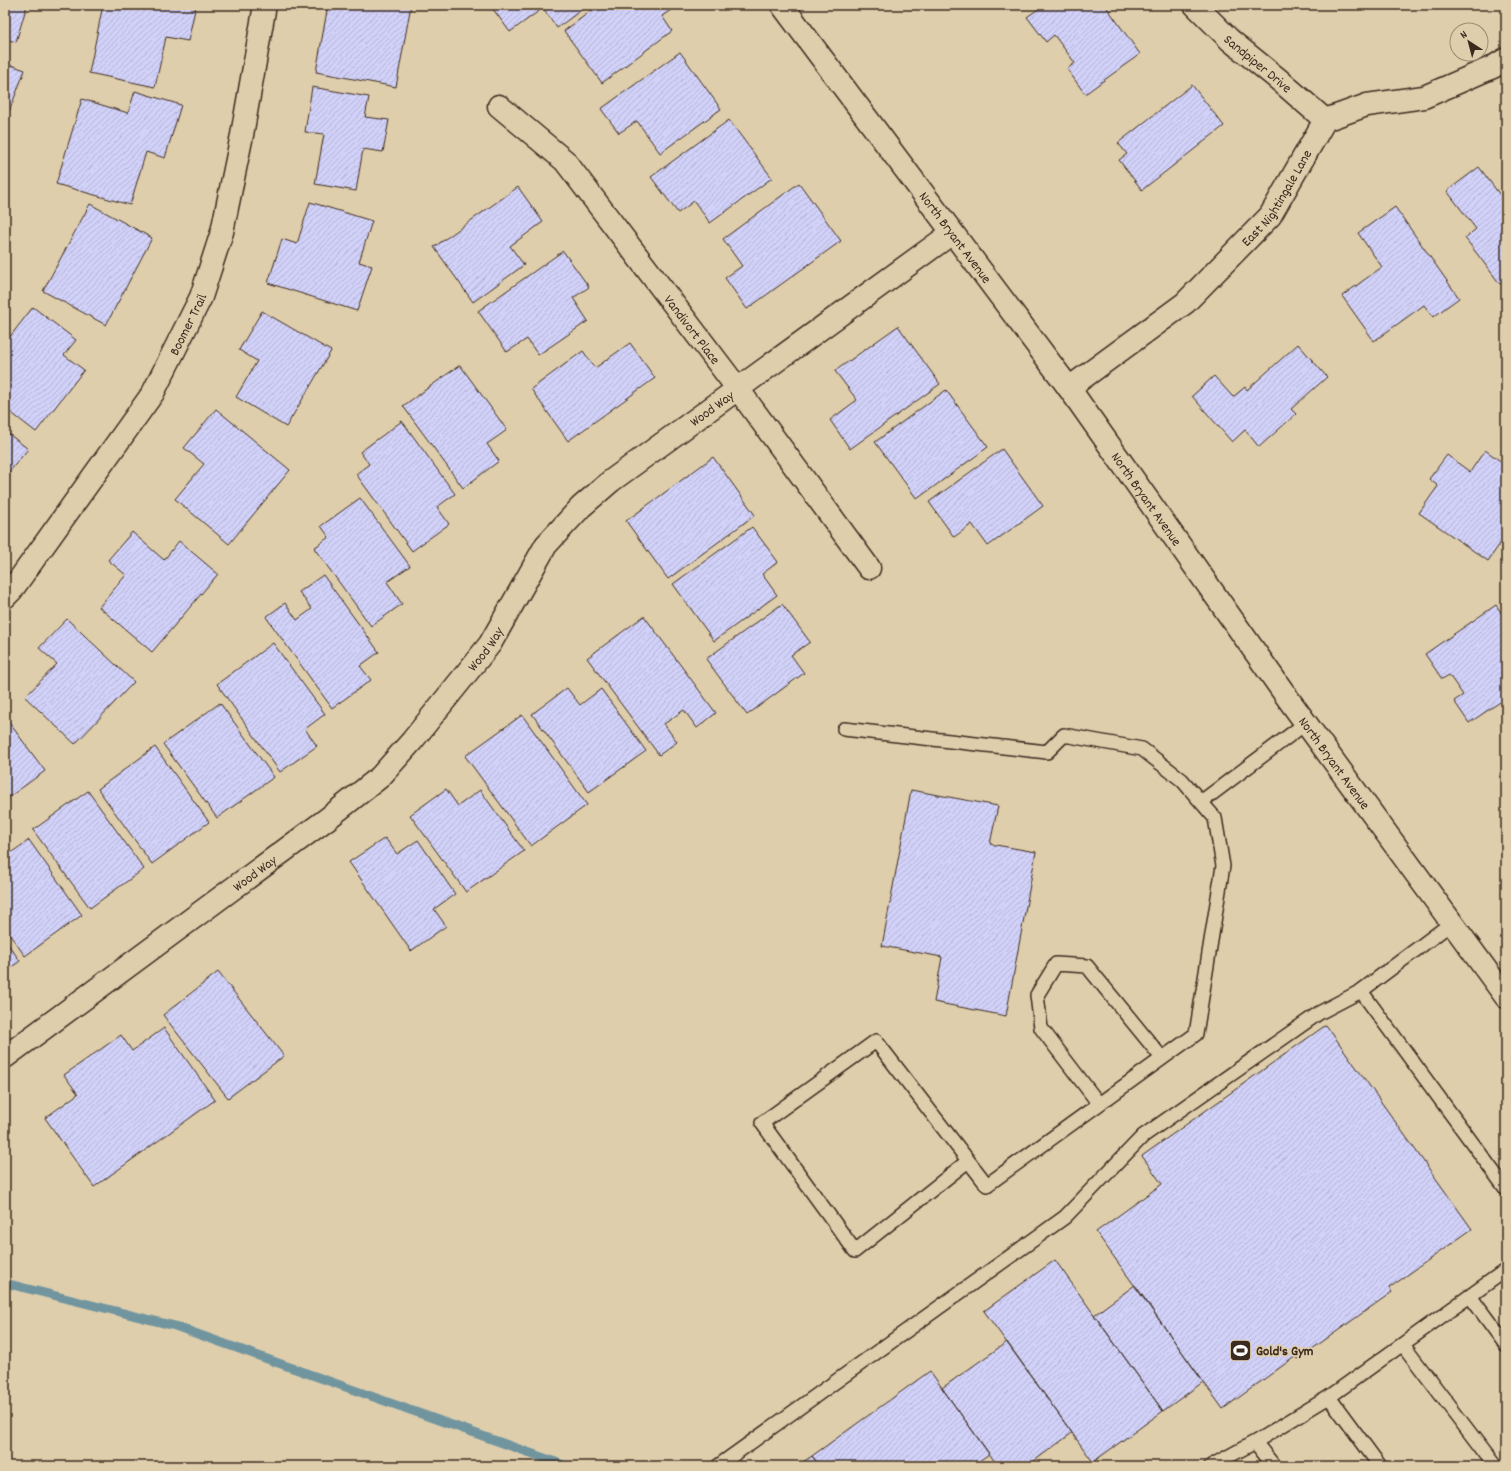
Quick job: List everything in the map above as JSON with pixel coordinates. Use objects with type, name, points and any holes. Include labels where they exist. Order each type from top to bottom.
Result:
[{"type":"street","name":"Boomer Trail","points":[[5,597],[69,512],[153,393],[201,297],[222,232],[242,135],[265,5]]},
{"type":"street","name":"North Bryant Avenue","points":[[782,5],[1068,388],[1306,723],[1453,922],[1506,997]]},
{"type":"street","name":"Sandpiper Drive","points":[[1195,5],[1230,40],[1325,120]]},
{"type":"street","points":[[1325,120],[1367,105],[1424,97],[1493,67],[1506,59]]},
{"type":"street","name":"Vandivort Place","points":[[499,106],[564,161],[738,389],[868,568]]},
{"type":"street","name":"East Nightingale Lane","points":[[1068,388],[1185,303],[1270,216],[1325,120]]},
{"type":"street","name":"Wood Way","points":[[5,1057],[327,819],[380,777],[412,741],[490,644],[546,545],[581,507],[611,481],[952,233]]},
{"type":"lane","points":[[1201,802],[1306,723]]},
{"type":"lane","points":[[844,729],[1047,752],[1064,735],[1142,749],[1182,780],[1215,818],[1223,866],[1196,1034],[987,1185],[876,1041],[762,1123],[855,1251],[968,1161]]},
{"type":"lane","points":[[718,1466],[1066,1217],[1144,1136],[1319,1013],[1361,990],[1453,922]]},
{"type":"lane","points":[[1099,1104],[1041,1028],[1037,995],[1056,964],[1087,966],[1162,1058]]},
{"type":"lane","points":[[1361,990],[1506,1188]]},
{"type":"lane","points":[[1211,1466],[1255,1442],[1329,1397],[1506,1270]]},
{"type":"lane","points":[[1470,1296],[1506,1345]]},
{"type":"lane","points":[[1403,1345],[1494,1466]]},
{"type":"lane","points":[[1329,1397],[1380,1466]]},
{"type":"lane","points":[[1255,1442],[1274,1466]]},
{"type":"building","points":[[5,5],[27,5],[16,42],[5,39]]},
{"type":"building","points":[[103,5],[196,5],[188,41],[166,37],[155,87],[89,73]]},
{"type":"building","points":[[328,5],[411,5],[396,87],[316,72]]},
{"type":"building","points":[[490,5],[588,5],[557,28],[543,8],[510,32]]},
{"type":"building","points":[[599,5],[672,5],[674,8],[662,16],[672,31],[602,83],[564,31]]},
{"type":"building","points":[[1044,5],[1105,5],[1140,54],[1085,94],[1067,69],[1075,63],[1054,35],[1046,42],[1027,17]]},
{"type":"building","points":[[680,52],[721,109],[660,153],[637,121],[619,133],[601,109]]},
{"type":"building","points":[[5,63],[25,70],[5,122]]},
{"type":"building","points":[[1192,85],[1224,126],[1142,190],[1119,160],[1127,154],[1118,143]]},
{"type":"building","points":[[312,87],[369,97],[365,117],[389,120],[383,152],[363,149],[356,191],[315,184],[324,134],[305,132]]},
{"type":"building","points":[[135,91],[181,105],[165,158],[146,152],[130,205],[56,184],[82,99],[128,113]]},
{"type":"building","points":[[729,120],[772,178],[710,223],[694,201],[678,213],[651,177]]},
{"type":"building","points":[[1479,167],[1500,195],[1506,191],[1506,280],[1500,284],[1465,238],[1476,229],[1447,191]]},
{"type":"building","points":[[799,183],[841,241],[747,309],[725,278],[742,266],[723,239]]},
{"type":"building","points":[[518,187],[543,222],[510,246],[524,265],[473,302],[434,247]]},
{"type":"building","points":[[310,202],[372,221],[359,262],[372,266],[357,311],[268,283],[282,239],[297,244]]},
{"type":"building","points":[[90,204],[152,238],[106,325],[43,291]]},
{"type":"building","points":[[1395,207],[1459,298],[1433,317],[1424,305],[1374,341],[1342,296],[1382,267],[1358,233]]},
{"type":"building","points":[[563,251],[589,287],[573,298],[588,321],[538,355],[527,339],[507,352],[478,311]]},
{"type":"building","points":[[33,307],[76,340],[64,355],[84,370],[36,432],[5,408],[5,343]]},
{"type":"building","points":[[262,311],[331,351],[286,427],[236,397],[257,361],[239,350]]},
{"type":"building","points":[[898,326],[940,384],[850,449],[830,420],[857,400],[835,371]]},
{"type":"building","points":[[630,343],[655,378],[568,441],[531,389],[583,351],[595,368]]},
{"type":"building","points":[[1298,344],[1327,377],[1291,409],[1296,414],[1259,447],[1245,430],[1232,442],[1192,396],[1214,376],[1233,397],[1245,387],[1247,390]]},
{"type":"building","points":[[460,365],[507,430],[487,444],[499,461],[463,488],[403,406]]},
{"type":"building","points":[[946,390],[988,447],[917,499],[875,442]]},
{"type":"building","points":[[216,409],[290,470],[229,544],[175,499],[204,464],[184,448]]},
{"type":"building","points":[[402,421],[455,494],[437,507],[449,524],[412,551],[356,474],[369,464],[360,452]]},
{"type":"building","points":[[5,431],[28,449],[5,477]]},
{"type":"building","points":[[1002,449],[1043,506],[988,546],[972,524],[954,537],[929,502]]},
{"type":"building","points":[[1485,450],[1506,465],[1506,535],[1488,561],[1419,513],[1438,486],[1429,479],[1447,455],[1470,472]]},
{"type":"building","points":[[713,457],[755,515],[668,579],[626,521]]},
{"type":"building","points":[[360,498],[410,566],[387,582],[402,604],[371,626],[314,548],[329,537],[321,526]]},
{"type":"building","points":[[752,527],[778,562],[762,574],[777,595],[714,641],[673,584]]},
{"type":"building","points":[[132,532],[164,560],[179,541],[218,574],[152,652],[99,607],[126,575],[108,560]]},
{"type":"building","points":[[323,575],[379,652],[360,666],[371,680],[332,708],[266,617],[285,603],[297,620],[312,609],[299,592]]},
{"type":"building","points":[[782,604],[810,642],[791,655],[804,673],[747,715],[706,659]]},
{"type":"building","points":[[1496,605],[1506,620],[1506,698],[1469,723],[1454,701],[1463,695],[1449,675],[1442,679],[1425,654]]},
{"type":"building","points":[[644,616],[716,713],[697,728],[684,710],[664,724],[677,742],[659,755],[587,658]]},
{"type":"building","points":[[67,619],[134,682],[75,744],[25,697],[57,664],[39,648]]},
{"type":"building","points":[[273,643],[325,714],[305,729],[317,746],[280,772],[217,684]]},
{"type":"building","points":[[567,688],[580,705],[601,689],[646,751],[589,792],[532,714]]},
{"type":"building","points":[[220,703],[274,777],[217,818],[163,744]]},
{"type":"building","points":[[522,715],[587,805],[531,846],[465,756]]},
{"type":"building","points":[[5,717],[45,771],[5,800]]},
{"type":"building","points":[[155,747],[209,822],[152,864],[98,789]]},
{"type":"building","points":[[446,789],[458,806],[480,790],[524,851],[466,892],[410,815]]},
{"type":"building","points":[[911,790],[998,806],[990,844],[1036,852],[1006,1016],[934,1002],[942,957],[882,946]]},
{"type":"building","points":[[88,791],[144,869],[90,908],[33,830]]},
{"type":"building","points":[[385,838],[397,854],[418,840],[455,894],[434,909],[446,926],[411,951],[349,862]]},
{"type":"building","points":[[29,840],[82,915],[25,956],[5,928],[5,857]]},
{"type":"building","points":[[5,940],[20,961],[5,972]]},
{"type":"building","points":[[218,972],[284,1056],[228,1098],[163,1015]]},
{"type":"building","points":[[1326,1025],[1472,1229],[1389,1288],[1392,1292],[1298,1359],[1296,1356],[1223,1409],[1096,1232],[1162,1184],[1142,1156]]},
{"type":"building","points":[[164,1028],[215,1100],[94,1187],[45,1118],[78,1094],[64,1075],[121,1035],[132,1051]]},
{"type":"building","points":[[1055,1260],[1163,1411],[1093,1462],[984,1311]]},
{"type":"building","points":[[1135,1285],[1203,1382],[1163,1411],[1094,1315]]},
{"type":"building","points":[[1007,1342],[1072,1433],[1027,1466],[998,1466],[942,1388]]},
{"type":"building","points":[[930,1371],[989,1454],[972,1466],[820,1466],[812,1456]]},
{"type":"building","points":[[812,1456],[820,1466],[797,1466]]},
{"type":"waterway","points":[[5,1283],[175,1326],[561,1464]]},
{"type":"place","name":"Gold's Gym","points":[[1240,1350]]}]
